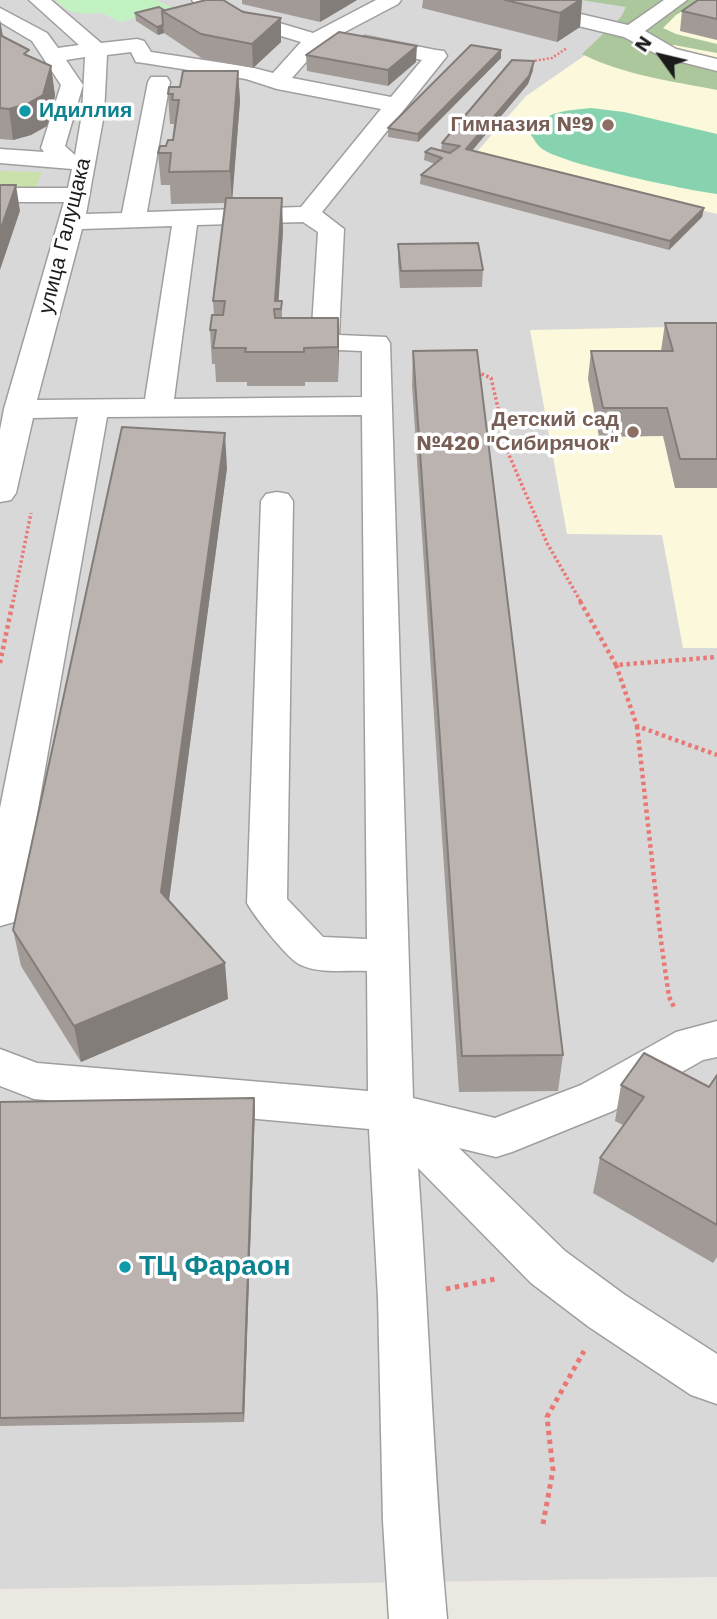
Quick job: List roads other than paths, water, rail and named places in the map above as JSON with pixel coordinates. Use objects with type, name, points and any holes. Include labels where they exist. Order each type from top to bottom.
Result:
[{"type":"street","points":[[39,0],[96,49]]},
{"type":"street","points":[[202,0],[232,15],[316,40]]},
{"type":"street","points":[[277,82],[316,40],[391,0]]},
{"type":"street","points":[[494,0],[631,32],[669,53],[717,65]]},
{"type":"street","points":[[631,32],[677,0]]},
{"type":"street","points":[[0,14],[40,37],[72,85],[53,148],[76,162]]},
{"type":"street","points":[[308,214],[436,56],[365,42]]},
{"type":"street","points":[[51,55],[137,45],[145,57],[250,73],[277,82],[396,105]]},
{"type":"street","name":"улица Галущака","points":[[0,493],[19,409],[79,195],[76,162],[97,78],[96,49]]},
{"type":"street","points":[[133,219],[159,82]]},
{"type":"street","points":[[0,156],[76,162]]},
{"type":"street","points":[[0,195],[79,195]]},
{"type":"street","points":[[72,222],[308,214],[331,229],[325,343],[376,343],[391,1112],[403,1298],[410,1521],[418,1619]]},
{"type":"street","points":[[158,407],[186,218]]},
{"type":"street","points":[[19,409],[377,406]]},
{"type":"street","points":[[0,911],[94,408]]},
{"type":"street","points":[[277,501],[267,903],[312,953],[387,956]]},
{"type":"street","points":[[0,1067],[34,1081],[391,1112],[496,1138],[597,1097],[653,1067],[702,1058]]},
{"type":"street","points":[[391,1112],[548,1267],[607,1311],[709,1378],[717,1380]]},
{"type":"place","name":"Идиллия","points":[[25,111]]},
{"type":"place","name":"Гимназия №9","points":[[608,125]]},
{"type":"place","name":"Детский сад №420 \"Сибирячок\"","points":[[633,432]]},
{"type":"place","name":"ТЦ Фараон","points":[[125,1267]]}]
